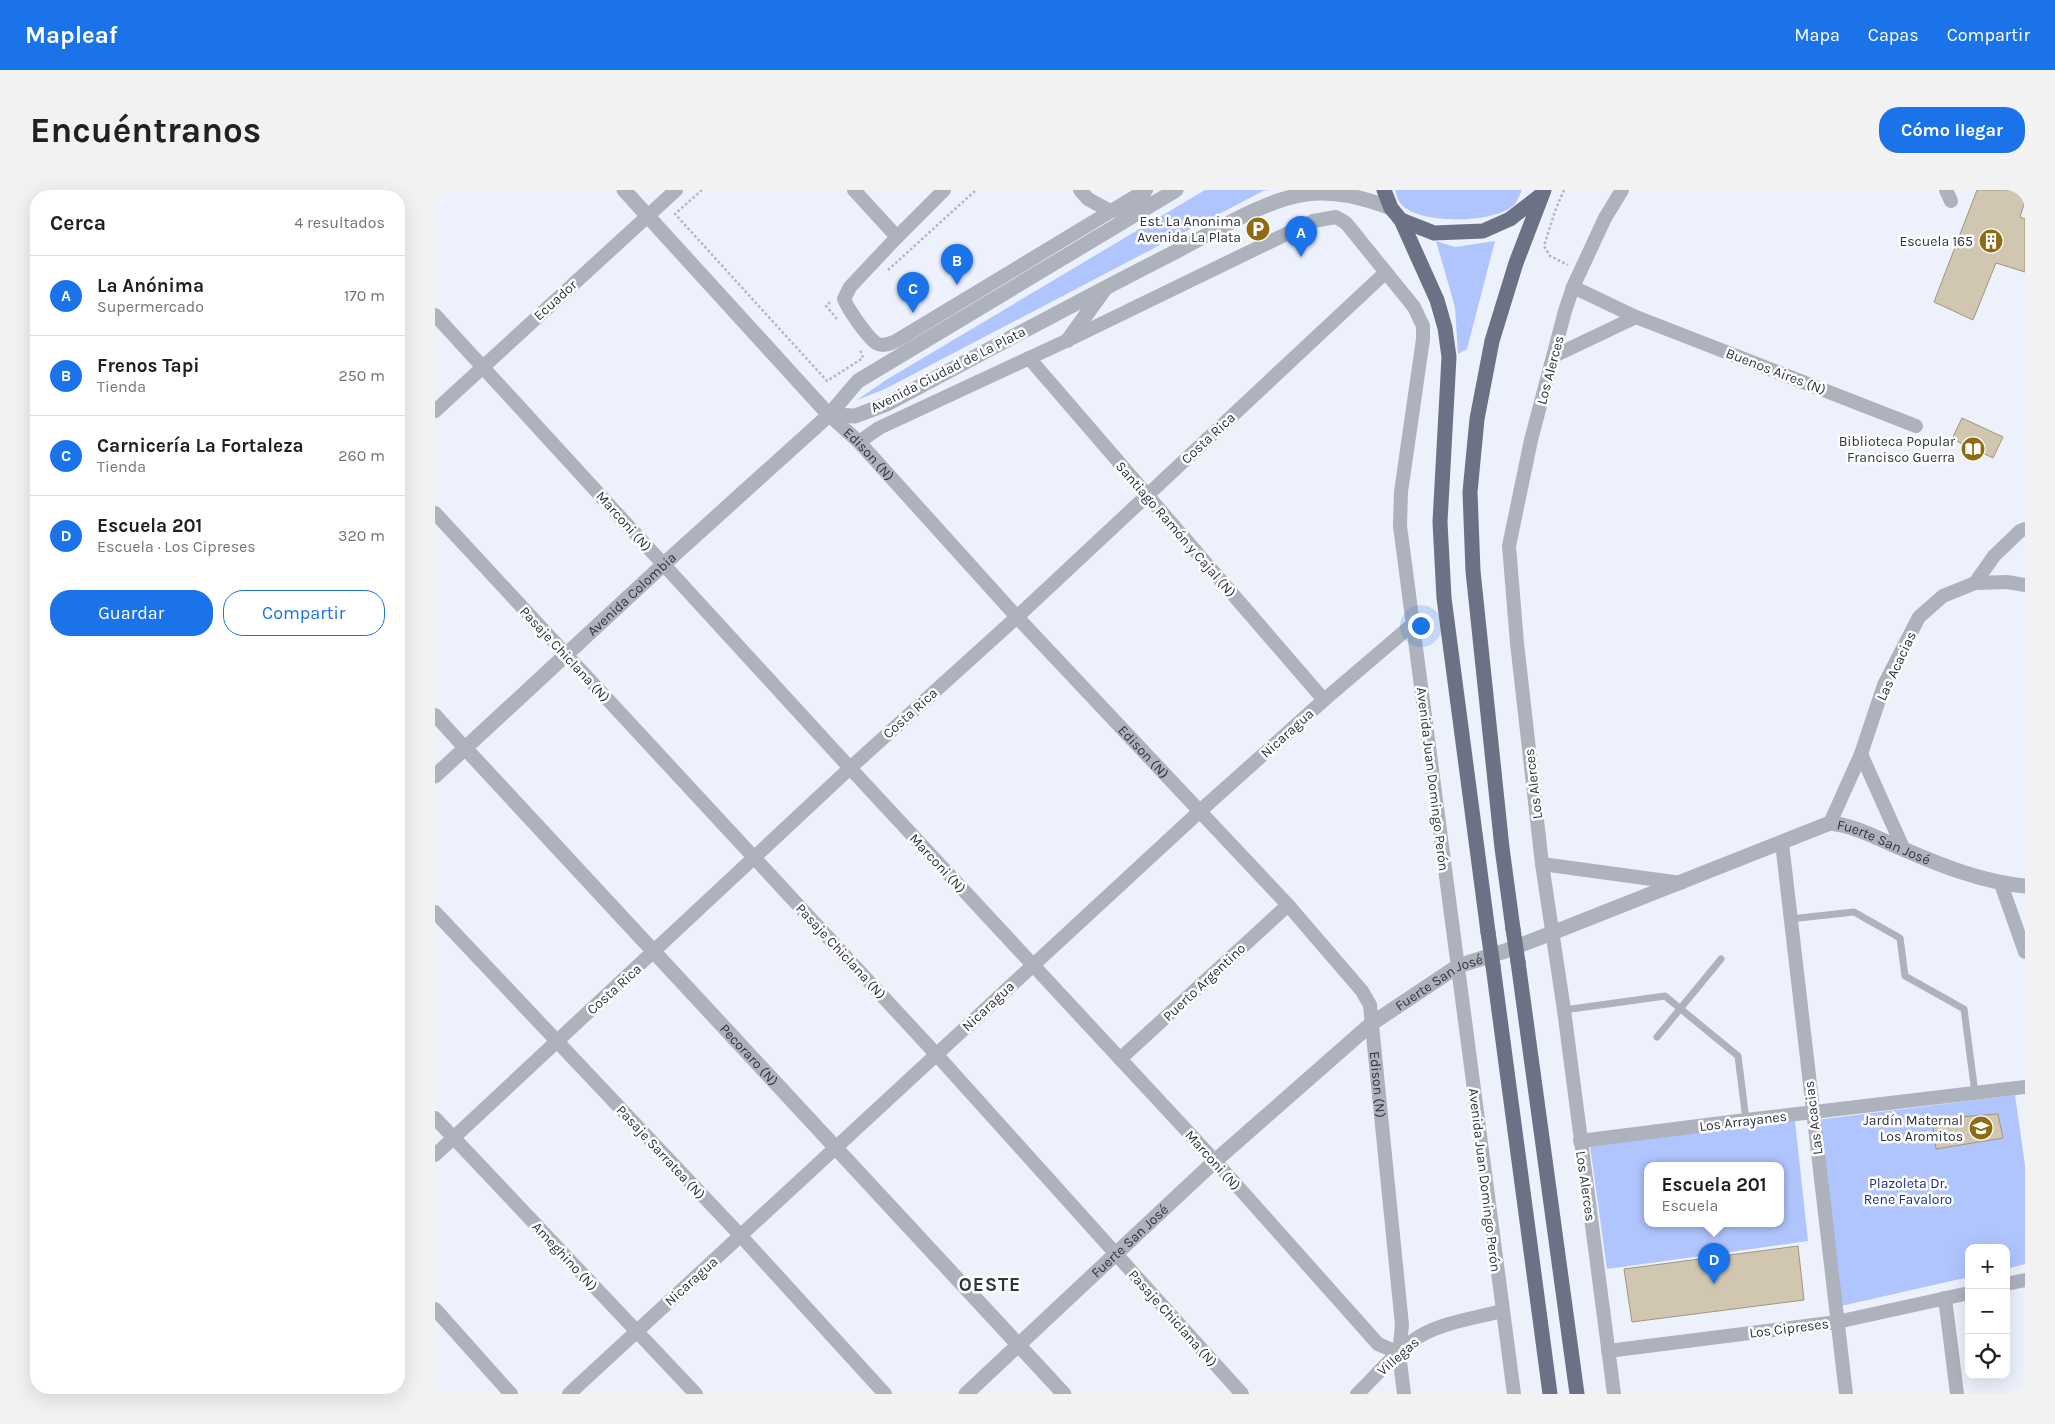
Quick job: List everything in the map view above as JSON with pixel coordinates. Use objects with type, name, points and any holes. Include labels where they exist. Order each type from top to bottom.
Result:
[{"type":"highway","points":[[1384,190],[1391,208],[1401,220],[1437,300],[1445,328],[1449,357],[1440,522],[1444,598],[1550,1394]]},
{"type":"highway","points":[[1401,220],[1434,233],[1483,232],[1510,220],[1543,193]]},
{"type":"highway","points":[[1543,193],[1516,263],[1492,340],[1477,419],[1470,492],[1473,571],[1502,848],[1577,1394]]},
{"type":"street","name":"Edison (N)","points":[[624,190],[829,415],[859,442],[1017,617],[1287,905],[1363,991],[1370,1005],[1401,1326],[1399,1353],[1404,1394]]},
{"type":"street","name":"Ecuador","points":[[435,411],[675,190]]},
{"type":"street","points":[[854,190],[897,237]]},
{"type":"street","points":[[944,190],[850,287],[845,299],[849,311],[876,343],[886,345],[896,341],[1146,190]]},
{"type":"street","points":[[1080,190],[1088,199],[1110,211],[1170,194]]},
{"type":"street","name":"Los Alerces","points":[[1613,1394],[1564,1010],[1542,864],[1517,643],[1509,546],[1531,440],[1565,311],[1573,288],[1605,218],[1622,190]]},
{"type":"street","name":"Avenida Ciudad de La Plata","points":[[829,415],[855,416],[887,404],[1106,287],[1269,204],[1304,194],[1328,192],[1363,198],[1391,208]]},
{"type":"street","name":"Avenida Ciudad de La Plata","points":[[829,415],[858,381],[1170,194]]},
{"type":"street","name":"Avenida Juan Domingo Perón","points":[[1313,221],[1336,218],[1346,223],[1414,307],[1423,326],[1418,380],[1401,492],[1400,526],[1514,1394]]},
{"type":"street","name":"Avenida Ciudad de La Plata","points":[[859,442],[879,428],[1067,340],[1313,221]]},
{"type":"street","name":"Costa Rica","points":[[435,1155],[654,953],[850,768],[1017,617],[1386,272]]},
{"type":"street","points":[[1067,340],[1106,287]]},
{"type":"street","name":"Buenos Aires (N)","points":[[1573,288],[1636,317],[1916,426]]},
{"type":"street","name":"Marconi (N)","points":[[435,315],[850,768],[1215,1161],[1378,1344],[1399,1353]]},
{"type":"street","points":[[1554,356],[1636,317]]},
{"type":"street","name":"Santiago Ramón y Cajal (N)","points":[[1029,358],[1323,700]]},
{"type":"street","name":"Avenida Colombia","points":[[435,776],[664,564],[829,415]]},
{"type":"street","name":"Pasaje Chiclana (N)","points":[[435,512],[936,1054],[1242,1394]]},
{"type":"street","points":[[1975,583],[1993,556],[2020,531],[2025,529]]},
{"type":"street","name":"Las Acacias","points":[[1830,823],[1861,754],[1884,685],[1919,617],[1943,596],[1975,583],[2007,582],[2025,585]]},
{"type":"street","name":"Nicaragua","points":[[569,1394],[636,1330],[1200,811],[1323,700],[1413,624]]},
{"type":"street","name":"Pecoraro (N)","points":[[435,714],[1063,1394]]},
{"type":"street","points":[[1861,754],[1904,850]]},
{"type":"street","name":"Fuerte San José","points":[[966,1394],[1215,1161],[1371,1024],[1457,966],[1505,951],[1552,933],[1830,823],[1849,826],[1904,850],[1987,881],[2025,886]]},
{"type":"street","name":"Las Acacias","points":[[1782,843],[1846,1394]]},
{"type":"street","points":[[1542,864],[1681,883]]},
{"type":"street","points":[[2001,884],[2025,952]]},
{"type":"street","name":"Puerto Argentino","points":[[1120,1059],[1287,905]]},
{"type":"street","name":"Pasaje Sarratea (N)","points":[[435,912],[740,1236],[885,1394]]},
{"type":"street","name":"Los Arrayanes","points":[[1580,1141],[2025,1087]]},
{"type":"street","name":"Ameghino (N)","points":[[435,1118],[696,1394]]},
{"type":"street","points":[[2010,1283],[2025,1280]]},
{"type":"street","name":"Los Cipreses","points":[[1608,1352],[1837,1322],[1965,1294]]},
{"type":"street","points":[[1945,1298],[1957,1394]]},
{"type":"street","points":[[435,1309],[511,1394]]},
{"type":"street","name":"Villegas","points":[[1357,1394],[1399,1353],[1421,1336],[1442,1327],[1502,1312]]},
{"type":"lane","points":[[1791,919],[1854,912],[1900,938],[1905,976],[1964,1009],[1975,1093]]},
{"type":"lane","points":[[1657,1037],[1721,959]]},
{"type":"lane","points":[[1564,1010],[1665,996],[1738,1056],[1746,1120]]},
{"type":"path","points":[[703,190],[675,214],[827,381],[863,358]]},
{"type":"path","points":[[885,272],[976,190]]},
{"type":"path","points":[[1564,190],[1544,246],[1550,256],[1581,272]]},
{"type":"green space","points":[[1205,190],[1269,190],[1263,191],[885,389],[857,400],[886,380]]},
{"type":"green space","points":[[1395,190],[1522,190],[1515,204],[1506,211],[1477,218],[1443,219],[1414,213],[1404,207],[1400,203]]},
{"type":"green space","points":[[1436,241],[1455,247],[1495,241],[1467,349],[1458,354],[1455,307]]},
{"type":"green space","name":"Plazoleta Dr. Rene Favaloro","points":[[2015,1095],[2025,1165],[2025,1264],[2010,1268],[2010,1244],[1965,1244],[1965,1278],[1841,1306],[1816,1120]]},
{"type":"green space","points":[[1795,1121],[1808,1241],[1607,1269],[1590,1146]]},
{"type":"building","name":"Escuela 165","points":[[1977,190],[2025,190],[2025,201],[2020,217],[2025,219],[2025,272],[1996,263],[1973,320],[1934,302]]},
{"type":"building","points":[[1962,418],[2003,437],[1993,458],[1952,439]]},
{"type":"building","points":[[1998,1114],[2003,1138],[1936,1149],[1932,1119]]},
{"type":"building","points":[[1798,1246],[1804,1300],[1632,1322],[1624,1269]]},
{"type":"place","name":"Est. La Anonima Avenida La Plata","points":[[1258,229]]},
{"type":"place","name":"Escuela 165","points":[[1991,241]]},
{"type":"place","name":"La Anónima","points":[[1301,257]]},
{"type":"place","name":"Frenos Tapi","points":[[957,285]]},
{"type":"place","name":"Carnicería La Fortaleza","points":[[913,313]]},
{"type":"place","name":"Biblioteca Popular Francisco Guerra","points":[[1973,449]]},
{"type":"place","name":"Jardín Maternal Los Aromitos","points":[[1981,1128]]},
{"type":"place","name":"Escuela 201","points":[[1714,1284]]},
{"type":"district","name":"OESTE","points":[[990,1284]]}]
